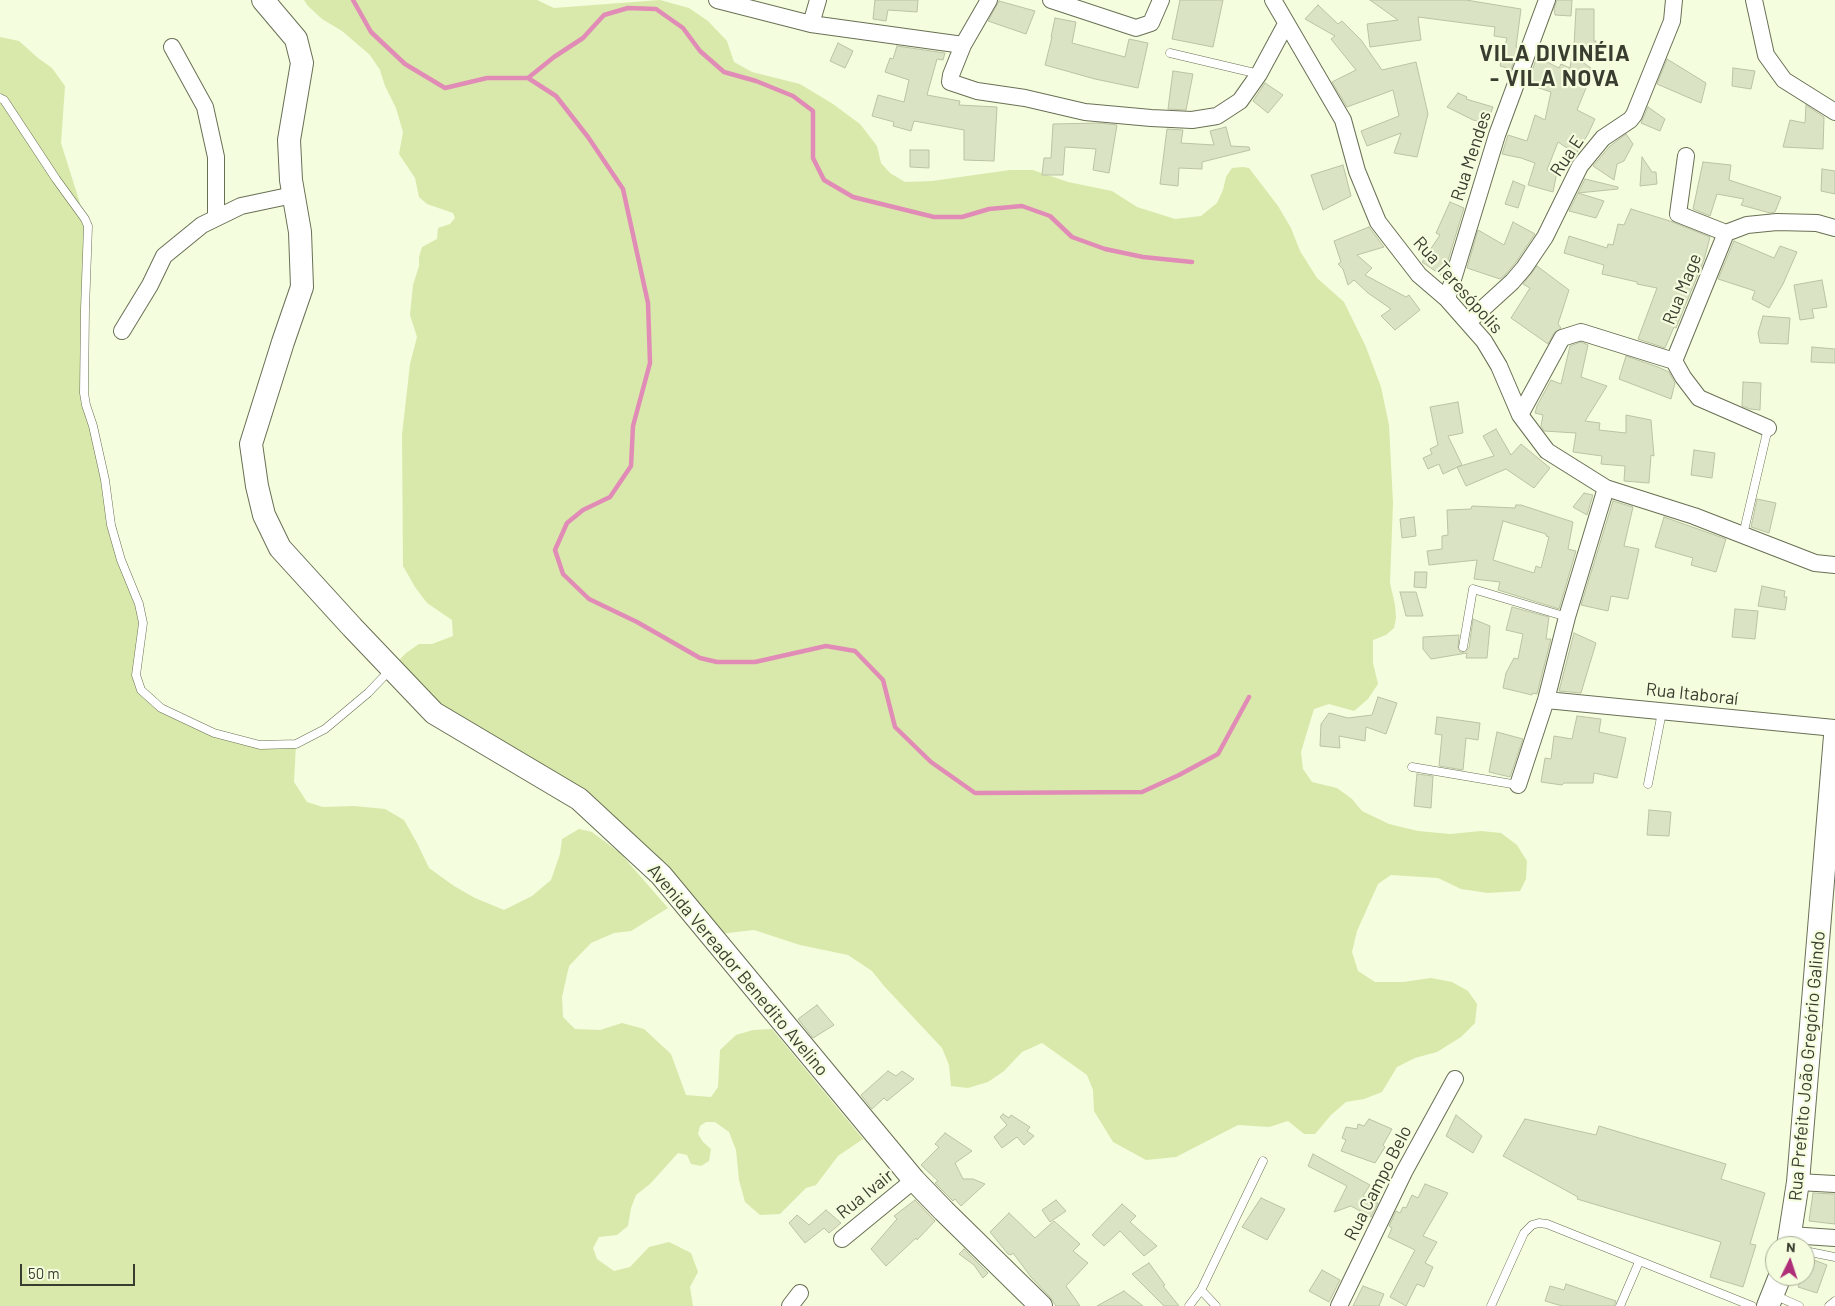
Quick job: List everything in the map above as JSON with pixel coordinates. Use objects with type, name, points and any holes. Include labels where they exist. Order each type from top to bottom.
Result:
[{"type":"main road","name":"Avenida Vereador Benedito Avelino","points":[[263,0],[296,39],[302,63],[289,140],[293,195],[300,232],[302,287],[251,444],[257,486],[264,515],[280,548],[434,713],[579,799],[661,875],[914,1180],[1034,1304]]},
{"type":"main road","name":"Rua Prefeito João Gregório Galindo","points":[[1795,1236],[1835,736]]},
{"type":"street","points":[[717,0],[811,24],[963,46]]},
{"type":"street","points":[[811,24],[818,0]]},
{"type":"street","points":[[989,0],[963,46],[950,82],[977,91],[1025,98],[1085,112],[1192,120],[1217,116],[1240,101],[1259,74],[1286,24]]},
{"type":"street","points":[[1051,0],[1136,28],[1151,23],[1161,0]]},
{"type":"street","name":"Rua Mendes","points":[[1447,298],[1497,135],[1547,0]]},
{"type":"street","name":"Rua E","points":[[1468,322],[1512,282],[1524,268],[1545,237],[1580,166],[1603,138],[1630,120],[1634,115],[1672,21],[1674,0]]},
{"type":"street","points":[[1754,0],[1766,56],[1784,80],[1835,112]]},
{"type":"street","name":"Rua Teresópolis","points":[[1275,1],[1286,24],[1342,120],[1356,171],[1378,222],[1420,274],[1447,298],[1484,340],[1499,366],[1520,415],[1547,451],[1606,488],[1694,516],[1815,563],[1835,565]]},
{"type":"street","points":[[172,48],[205,107],[216,157],[216,218]]},
{"type":"street","points":[[1686,156],[1678,214],[1726,233],[1747,225],[1777,222],[1817,223],[1835,228]]},
{"type":"street","points":[[122,331],[150,285],[164,256],[202,225],[241,206],[293,195]]},
{"type":"street","name":"Rua Mage","points":[[1674,361],[1726,233]]},
{"type":"street","points":[[1520,415],[1562,338],[1581,332],[1674,361],[1683,377],[1699,398],[1768,428]]},
{"type":"street","points":[[1518,785],[1546,700],[1567,617],[1606,488]]},
{"type":"street","name":"Rua Itaboraí","points":[[1546,700],[1835,728]]},
{"type":"street","name":"Rua Campo Belo","points":[[1339,1306],[1404,1172],[1455,1079]]},
{"type":"street","name":"Rua Ivair","points":[[842,1239],[914,1180]]},
{"type":"street","points":[[1798,1182],[1835,1184]]},
{"type":"street","points":[[1815,1241],[1835,1238]]},
{"type":"street","points":[[790,1306],[800,1293]]},
{"type":"lane","points":[[1170,53],[1259,74]]},
{"type":"lane","points":[[0,98],[4,100],[88,226],[84,393],[105,480],[111,525],[121,560],[139,604],[143,623],[136,675],[141,690],[161,708],[214,733],[260,745],[296,744],[325,729],[368,693],[391,668]]},
{"type":"lane","points":[[1743,535],[1768,428]]},
{"type":"lane","points":[[1463,647],[1473,589],[1567,617]]},
{"type":"lane","points":[[1648,784],[1662,712]]},
{"type":"lane","points":[[1412,767],[1518,785]]},
{"type":"lane","points":[[1189,1306],[1201,1290],[1263,1161]]},
{"type":"lane","points":[[1491,1306],[1524,1233],[1532,1225],[1539,1222],[1752,1306]]},
{"type":"lane","points":[[1815,1251],[1835,1257]]},
{"type":"lane","points":[[1620,1306],[1639,1262]]},
{"type":"lane","points":[[1201,1290],[1216,1306]]},
{"type":"lane","points":[[1774,1292],[1799,1306]]},
{"type":"lane","points":[[1829,1306],[1835,1301]]},
{"type":"green space","points":[[304,0],[537,0],[554,8],[660,0],[689,8],[708,21],[727,41],[734,62],[752,72],[800,84],[833,104],[860,124],[877,146],[881,163],[890,173],[905,182],[932,181],[1010,170],[1033,170],[1068,182],[1112,191],[1137,207],[1175,219],[1201,216],[1217,203],[1226,177],[1232,168],[1249,168],[1278,206],[1291,228],[1300,251],[1317,278],[1344,302],[1366,347],[1381,387],[1389,425],[1393,503],[1390,583],[1395,605],[1396,618],[1394,628],[1386,635],[1373,640],[1373,663],[1378,684],[1368,699],[1354,711],[1329,704],[1314,709],[1301,752],[1303,769],[1312,782],[1337,788],[1352,799],[1362,811],[1389,824],[1418,831],[1450,834],[1481,831],[1501,833],[1517,845],[1527,861],[1526,879],[1520,891],[1488,893],[1461,889],[1438,878],[1391,875],[1378,884],[1357,931],[1352,952],[1358,971],[1375,982],[1403,982],[1431,978],[1452,982],[1468,991],[1477,1004],[1475,1023],[1461,1037],[1437,1052],[1415,1058],[1397,1067],[1382,1092],[1364,1099],[1346,1102],[1331,1115],[1315,1134],[1304,1134],[1288,1121],[1269,1127],[1238,1125],[1176,1157],[1146,1160],[1113,1142],[1094,1111],[1093,1090],[1087,1075],[1042,1043],[1022,1052],[1004,1071],[988,1082],[968,1088],[951,1086],[949,1065],[942,1048],[872,971],[848,955],[800,945],[754,930],[711,935],[661,875],[391,668],[406,653],[419,644],[432,644],[453,636],[452,620],[427,603],[403,566],[402,435],[410,364],[417,337],[410,315],[413,285],[419,266],[419,257],[422,247],[437,239],[438,228],[450,224],[455,218],[453,213],[427,204],[419,197],[415,178],[399,154],[403,132],[396,108],[385,86],[380,70],[370,55],[342,31],[322,19]]},
{"type":"green space","points":[[0,37],[19,41],[52,68],[65,86],[61,143],[85,219],[84,393],[111,525],[143,623],[138,651],[141,690],[161,708],[214,733],[260,745],[296,744],[294,782],[307,802],[323,807],[354,806],[385,809],[404,820],[429,868],[475,898],[504,910],[532,896],[551,880],[560,854],[562,839],[579,829],[592,832],[620,853],[668,908],[631,931],[614,933],[591,943],[569,966],[562,997],[563,1017],[575,1029],[600,1030],[622,1023],[644,1029],[671,1054],[686,1095],[711,1097],[718,1087],[720,1050],[736,1035],[753,1030],[772,1029],[863,1139],[838,1156],[816,1185],[806,1188],[780,1214],[760,1215],[745,1202],[739,1180],[736,1150],[729,1132],[715,1122],[706,1122],[700,1126],[698,1134],[711,1149],[709,1161],[701,1166],[691,1164],[687,1155],[678,1153],[650,1184],[636,1195],[631,1208],[628,1226],[617,1235],[599,1237],[593,1248],[597,1259],[614,1271],[630,1267],[649,1247],[669,1242],[691,1253],[698,1272],[690,1287],[693,1306],[0,1306]]},
{"type":"building","points":[[875,0],[918,0],[917,12],[888,10],[886,21],[873,19]]},
{"type":"building","points":[[1180,0],[1223,0],[1213,47],[1172,39]]},
{"type":"building","points":[[1370,0],[1466,0],[1521,9],[1516,47],[1519,48],[1511,69],[1500,66],[1507,38],[1494,36],[1495,27],[1418,17],[1421,40],[1370,47],[1367,24],[1398,20]]},
{"type":"building","points":[[1557,0],[1572,0],[1571,16],[1555,15],[1554,9]]},
{"type":"building","points":[[999,1],[1035,11],[1026,34],[988,21]]},
{"type":"building","points":[[1318,5],[1338,24],[1342,21],[1361,40],[1382,70],[1416,62],[1428,114],[1417,157],[1394,153],[1401,133],[1367,146],[1361,131],[1399,116],[1393,90],[1347,107],[1332,82],[1356,70],[1331,39],[1335,36],[1305,19]]},
{"type":"building","points":[[1576,9],[1594,9],[1594,41],[1596,41],[1593,55],[1574,46]]},
{"type":"building","points":[[1055,18],[1076,22],[1072,43],[1125,57],[1129,39],[1148,43],[1138,88],[1095,79],[1045,65]]},
{"type":"building","points":[[838,43],[853,51],[845,68],[830,61]]},
{"type":"building","points":[[897,46],[945,53],[943,60],[937,59],[927,95],[960,101],[959,105],[997,107],[994,161],[964,160],[964,130],[914,121],[911,131],[893,126],[894,122],[872,116],[878,95],[904,102],[909,80],[885,72],[890,58],[893,59]]},
{"type":"building","points":[[1572,55],[1591,68],[1591,76],[1577,110],[1595,119],[1576,154],[1558,142],[1547,170],[1557,172],[1553,192],[1528,185],[1535,163],[1502,154],[1508,135],[1527,141],[1535,115],[1545,120],[1551,92],[1527,84],[1537,57],[1559,68],[1561,64],[1570,68]]},
{"type":"building","points":[[1667,59],[1706,83],[1701,103],[1657,84]]},
{"type":"building","points":[[1733,68],[1755,71],[1751,89],[1732,86]]},
{"type":"building","points":[[1173,71],[1193,74],[1186,110],[1168,109]]},
{"type":"building","points":[[1265,83],[1283,95],[1268,113],[1253,101]]},
{"type":"building","points":[[1458,93],[1467,97],[1466,99],[1493,107],[1487,123],[1473,120],[1447,107]]},
{"type":"building","points":[[1806,105],[1824,117],[1823,149],[1783,147],[1790,120],[1805,123]]},
{"type":"building","points":[[1648,107],[1665,119],[1660,131],[1641,123]]},
{"type":"building","points":[[1100,123],[1117,125],[1109,173],[1093,170],[1096,149],[1065,147],[1063,175],[1042,175],[1044,158],[1051,158],[1053,124]]},
{"type":"building","points":[[1226,127],[1231,146],[1249,147],[1250,150],[1202,162],[1202,169],[1179,168],[1178,186],[1160,184],[1167,129],[1183,130],[1181,143],[1214,145],[1210,131]]},
{"type":"building","points":[[1626,134],[1633,144],[1624,161],[1617,164],[1614,180],[1593,166],[1610,146]]},
{"type":"building","points":[[910,150],[929,150],[929,168],[910,167]]},
{"type":"building","points":[[1642,157],[1652,172],[1656,172],[1657,184],[1640,186]]},
{"type":"building","points":[[1703,162],[1731,165],[1729,180],[1781,197],[1775,212],[1770,213],[1741,205],[1744,199],[1717,194],[1710,216],[1693,209]]},
{"type":"building","points":[[1343,165],[1351,196],[1323,210],[1311,175]]},
{"type":"building","points":[[1822,169],[1835,171],[1835,194],[1821,191]]},
{"type":"building","points":[[1585,179],[1618,187],[1618,189],[1578,193]]},
{"type":"building","points":[[1513,181],[1525,186],[1518,208],[1505,204]]},
{"type":"building","points":[[1578,193],[1604,201],[1596,218],[1569,211]]},
{"type":"building","points":[[1450,202],[1464,208],[1446,267],[1441,275],[1422,262],[1440,235],[1436,233]]},
{"type":"building","points":[[1631,209],[1670,221],[1710,237],[1704,260],[1676,328],[1674,327],[1665,348],[1638,339],[1657,288],[1602,274],[1604,265],[1564,253],[1569,236],[1607,248],[1608,244],[1613,245],[1618,224],[1624,225]]},
{"type":"building","points":[[1513,222],[1535,234],[1505,275],[1500,279],[1467,268],[1478,230],[1504,245]]},
{"type":"building","points":[[1369,227],[1384,247],[1357,255],[1372,268],[1365,275],[1406,297],[1409,295],[1420,310],[1395,330],[1381,316],[1391,309],[1368,293],[1354,280],[1348,285],[1343,269],[1338,264],[1341,262],[1334,241]]},
{"type":"building","points":[[1734,241],[1774,258],[1780,246],[1797,252],[1783,284],[1769,308],[1752,299],[1755,291],[1718,279]]},
{"type":"building","points":[[1537,266],[1569,290],[1558,324],[1561,328],[1554,333],[1548,344],[1511,318],[1530,288],[1523,284]]},
{"type":"building","points":[[1822,280],[1827,307],[1812,309],[1814,318],[1800,320],[1794,285]]},
{"type":"building","points":[[1763,316],[1790,318],[1788,344],[1760,343],[1758,333]]},
{"type":"building","points":[[1581,342],[1588,345],[1581,377],[1607,386],[1585,421],[1600,423],[1599,430],[1626,433],[1626,415],[1651,420],[1654,456],[1651,455],[1649,483],[1624,481],[1625,466],[1601,464],[1602,456],[1573,452],[1576,433],[1544,431],[1541,426],[1543,415],[1535,413],[1537,406],[1551,380],[1561,384],[1570,346]]},
{"type":"building","points":[[1812,347],[1835,349],[1835,363],[1811,362]]},
{"type":"building","points":[[1626,356],[1669,372],[1675,383],[1671,399],[1619,379]]},
{"type":"building","points":[[1743,382],[1761,383],[1760,410],[1742,406]]},
{"type":"building","points":[[1458,402],[1463,433],[1448,436],[1462,465],[1443,474],[1439,464],[1428,469],[1423,458],[1432,454],[1430,449],[1438,445],[1430,407]]},
{"type":"building","points":[[1496,429],[1511,455],[1521,444],[1550,468],[1534,488],[1506,469],[1466,486],[1457,467],[1494,456],[1483,436]]},
{"type":"building","points":[[1694,450],[1715,453],[1712,478],[1691,475]]},
{"type":"building","points":[[1584,493],[1593,495],[1587,515],[1573,507]]},
{"type":"building","points":[[1757,499],[1776,503],[1769,533],[1751,527]]},
{"type":"building","points":[[1613,501],[1633,507],[1624,546],[1639,549],[1628,599],[1611,596],[1608,611],[1581,605]]},
{"type":"building","points":[[1516,505],[1521,505],[1573,522],[1568,549],[1576,551],[1559,609],[1498,590],[1500,582],[1474,579],[1477,560],[1429,565],[1427,551],[1442,549],[1442,536],[1448,535],[1447,510],[1471,509],[1472,506],[1515,508]],"holes":[[[1503,521],[1546,534],[1549,537],[1541,568],[1536,566],[1534,573],[1493,560]]]},
{"type":"building","points":[[1414,517],[1416,536],[1402,538],[1400,519]]},
{"type":"building","points":[[1664,517],[1726,539],[1716,572],[1691,565],[1693,558],[1655,547]]},
{"type":"building","points":[[1415,572],[1427,572],[1426,588],[1414,587]]},
{"type":"building","points":[[1762,586],[1785,591],[1784,597],[1787,597],[1785,610],[1758,606]]},
{"type":"building","points":[[1400,592],[1416,592],[1423,616],[1406,616]]},
{"type":"building","points":[[1512,607],[1549,617],[1546,639],[1551,639],[1537,694],[1533,693],[1532,695],[1503,688],[1506,673],[1514,658],[1518,659],[1523,634],[1506,630]]},
{"type":"building","points":[[1735,609],[1758,611],[1755,639],[1732,637]]},
{"type":"building","points":[[1473,619],[1490,626],[1487,658],[1466,658],[1467,653],[1431,659],[1423,649],[1423,637],[1459,635],[1458,648],[1460,652],[1464,652],[1469,648]]},
{"type":"building","points":[[1574,633],[1596,643],[1581,693],[1559,691]]},
{"type":"building","points":[[1378,697],[1397,703],[1386,734],[1366,727],[1365,741],[1339,736],[1340,748],[1320,746],[1321,724],[1329,713],[1348,718],[1372,715]]},
{"type":"building","points":[[1577,716],[1601,719],[1599,732],[1626,738],[1617,778],[1594,773],[1593,783],[1564,783],[1562,785],[1541,782],[1545,758],[1551,759],[1554,736],[1572,739]]},
{"type":"building","points":[[1437,717],[1480,723],[1478,740],[1466,738],[1463,770],[1439,766],[1442,735],[1435,734]]},
{"type":"building","points":[[1497,732],[1523,739],[1510,777],[1489,772]]},
{"type":"building","points":[[1417,774],[1433,776],[1431,808],[1414,806]]},
{"type":"building","points":[[1649,810],[1671,812],[1669,836],[1647,835]]},
{"type":"building","points":[[817,1005],[834,1025],[813,1038],[798,1019]]},
{"type":"building","points":[[888,1071],[896,1076],[902,1071],[914,1079],[887,1101],[884,1098],[872,1109],[861,1095]]},
{"type":"building","points":[[1003,1114],[1009,1118],[1011,1115],[1030,1127],[1027,1131],[1034,1136],[1024,1145],[1017,1137],[1002,1148],[994,1137],[1007,1125],[1000,1117]]},
{"type":"building","points":[[1456,1115],[1482,1136],[1473,1153],[1446,1136]]},
{"type":"building","points":[[1369,1119],[1392,1129],[1383,1145],[1385,1147],[1375,1163],[1341,1151],[1346,1140],[1342,1138],[1346,1127],[1357,1129],[1358,1124],[1364,1126]]},
{"type":"building","points":[[1525,1119],[1596,1135],[1599,1126],[1726,1164],[1721,1179],[1765,1193],[1750,1244],[1756,1245],[1743,1287],[1710,1277],[1721,1242],[1577,1199],[1578,1197],[1503,1156]]},
{"type":"building","points":[[945,1133],[972,1151],[955,1163],[963,1179],[973,1179],[985,1184],[961,1206],[955,1199],[953,1201],[935,1183],[938,1181],[921,1165],[939,1147],[935,1144]]},
{"type":"building","points":[[1313,1154],[1370,1185],[1363,1196],[1378,1203],[1371,1217],[1351,1206],[1334,1212],[1347,1186],[1308,1166]]},
{"type":"building","points":[[1425,1184],[1448,1193],[1423,1236],[1437,1242],[1425,1263],[1433,1267],[1424,1287],[1417,1284],[1406,1306],[1390,1297],[1415,1250],[1388,1237],[1392,1228],[1389,1226],[1396,1211],[1400,1213],[1403,1207],[1406,1208],[1412,1195],[1418,1198]]},
{"type":"building","points":[[1813,1193],[1835,1194],[1835,1224],[1809,1221]]},
{"type":"building","points":[[1261,1198],[1285,1209],[1267,1240],[1242,1227]]},
{"type":"building","points":[[915,1200],[935,1221],[917,1240],[916,1238],[886,1266],[871,1249],[897,1219],[894,1216]]},
{"type":"building","points":[[1056,1200],[1066,1211],[1050,1222],[1042,1210]]},
{"type":"building","points":[[1122,1204],[1136,1216],[1130,1222],[1157,1246],[1144,1256],[1120,1231],[1104,1246],[1092,1235]]},
{"type":"building","points":[[826,1210],[841,1223],[829,1233],[824,1228],[805,1243],[789,1223],[797,1215],[809,1225]]},
{"type":"building","points":[[1009,1213],[1035,1238],[1054,1221],[1080,1244],[1073,1251],[1088,1263],[1066,1286],[1080,1306],[1056,1306],[1013,1253],[1011,1255],[1008,1254],[990,1232]]},
{"type":"building","points":[[964,1249],[988,1273],[983,1278],[974,1265],[959,1254]]},
{"type":"building","points":[[1815,1260],[1827,1265],[1817,1293],[1798,1287],[1815,1286]]},
{"type":"building","points":[[1149,1263],[1165,1285],[1163,1286],[1179,1306],[1164,1306],[1132,1274]]},
{"type":"building","points":[[1322,1270],[1340,1280],[1329,1302],[1309,1291]]},
{"type":"building","points":[[1566,1284],[1616,1301],[1614,1306],[1562,1306],[1545,1301],[1550,1286],[1564,1290]]},
{"type":"building","points":[[1363,1286],[1384,1294],[1379,1306],[1353,1306]]},
{"type":"building","points":[[1124,1291],[1143,1306],[1097,1306]]},
{"type":"waterway","points":[[353,0],[371,32],[405,64],[445,88],[487,78],[528,78],[556,96],[588,137],[623,189],[648,303],[650,363],[633,426],[631,466],[610,497],[583,510],[567,523],[555,550],[563,574],[589,599],[637,622],[700,658],[717,662],[755,662],[826,646],[855,651],[883,680],[895,727],[931,762],[975,793],[1142,792],[1218,754],[1249,697]]},
{"type":"waterway","points":[[528,78],[554,57],[583,38],[604,15],[628,8],[656,9],[683,28],[700,51],[724,72],[756,81],[793,96],[813,111],[813,158],[824,180],[853,197],[934,217],[962,217],[989,209],[1022,206],[1050,216],[1072,237],[1105,249],[1143,257],[1192,262]]},
{"type":"district","name":"VILA DIVINÉIA - VILA NOVA","points":[[1555,66]]}]
